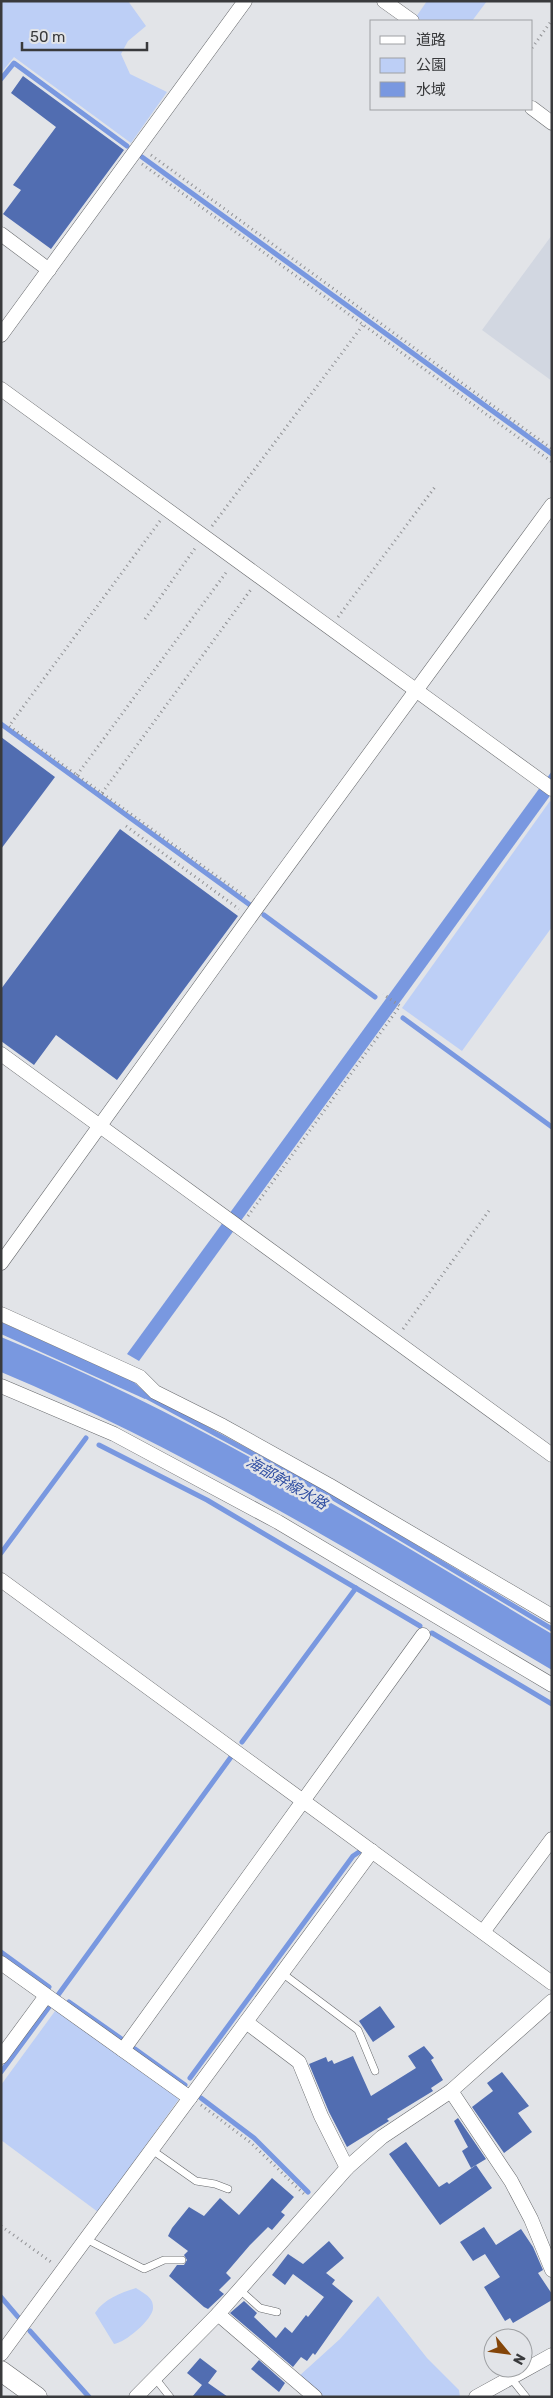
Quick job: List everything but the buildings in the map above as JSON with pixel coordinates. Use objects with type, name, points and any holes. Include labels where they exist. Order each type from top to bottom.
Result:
[{"type":"street","points":[[1,335],[245,1]]},
{"type":"street","points":[[384,1],[411,20]]},
{"type":"street","points":[[533,109],[552,123]]},
{"type":"street","points":[[1,234],[49,270]]},
{"type":"street","points":[[1,389],[547,785]]},
{"type":"street","points":[[1,1263],[254,912],[552,505]]},
{"type":"street","points":[[1,1054],[552,1455]]},
{"type":"street","points":[[1,1314],[140,1377],[155,1392],[321,1481],[552,1616]]},
{"type":"street","points":[[1,1386],[114,1434],[261,1513],[552,1684]]},
{"type":"street","points":[[1,1580],[552,1983]]},
{"type":"street","points":[[123,2050],[423,1635]]},
{"type":"street","points":[[483,1932],[552,1839]]},
{"type":"street","points":[[1,2354],[372,1852]]},
{"type":"street","points":[[1,1963],[190,2098]]},
{"type":"street","points":[[1,2057],[46,1996]]},
{"type":"street","points":[[136,2397],[218,2314],[347,2168],[382,2137],[451,2092],[552,2001]]},
{"type":"street","points":[[246,2022],[299,2062],[321,2116],[347,2168]]},
{"type":"street","points":[[451,2092],[511,2181],[531,2219],[552,2270]]},
{"type":"street","points":[[218,2314],[315,2397]]},
{"type":"street","points":[[533,2365],[552,2355]]},
{"type":"street","points":[[1,2371],[37,2397]]},
{"type":"street","points":[[476,2397],[508,2378]]},
{"type":"lane","points":[[282,1973],[358,2030],[375,2071]]},
{"type":"lane","points":[[152,2150],[196,2181],[215,2184],[228,2189]]},
{"type":"lane","points":[[86,2239],[140,2268],[150,2268],[164,2260],[182,2260]]},
{"type":"lane","points":[[240,2290],[260,2308],[277,2312]]},
{"type":"lane","points":[[155,2378],[170,2397]]},
{"type":"lane","points":[[511,2378],[526,2397]]},
{"type":"path","points":[[533,47],[552,20]]},
{"type":"path","points":[[135,151],[363,325],[552,462]]},
{"type":"path","points":[[135,151],[552,449]]},
{"type":"path","points":[[144,619],[363,325]]},
{"type":"path","points":[[330,627],[435,487]]},
{"type":"path","points":[[168,510],[9,726],[102,793],[254,912]]},
{"type":"path","points":[[77,775],[236,559]]},
{"type":"path","points":[[102,793],[260,577]]},
{"type":"path","points":[[126,826],[254,912]]},
{"type":"path","points":[[239,1227],[399,1005],[384,994]]},
{"type":"path","points":[[394,1340],[491,1208]]},
{"type":"path","points":[[190,2098],[250,2142],[315,2205]]},
{"type":"path","points":[[1,2226],[63,2271]]},
{"type":"shaded area","points":[[552,235],[552,381],[482,330]]},
{"type":"green space","points":[[1,1],[128,1],[146,26],[128,41],[121,54],[130,74],[167,92],[131,143],[14,57],[1,73]]},
{"type":"green space","points":[[427,1],[487,1],[473,20],[420,20],[416,17]]},
{"type":"green space","points":[[550,801],[552,803],[552,927],[462,1051],[402,1008]]},
{"type":"green space","points":[[58,2007],[181,2096],[98,2212],[1,2140],[1,2085]]},
{"type":"green space","points":[[136,2288],[152,2301],[152,2313],[138,2330],[125,2340],[114,2344],[95,2313],[108,2300],[118,2294]]},
{"type":"green space","points":[[378,2296],[427,2358],[459,2390],[460,2397],[319,2397],[298,2377],[340,2339]]},
{"type":"water","points":[[552,771],[552,793],[139,1361],[127,1354]]},
{"type":"water","points":[[1,1322],[134,1382],[148,1395],[145,1399],[1,1334]]},
{"type":"water","name":"海部幹線水路","points":[[1,1337],[73,1368],[213,1437],[350,1514],[552,1634],[552,1670],[349,1550],[213,1474],[73,1404],[1,1372]]},
{"type":"waterway","points":[[1,79],[14,63],[127,146]]},
{"type":"waterway","points":[[142,157],[552,454]]},
{"type":"waterway","points":[[1,724],[250,905]]},
{"type":"waterway","points":[[264,915],[375,997]]},
{"type":"waterway","points":[[403,1018],[552,1127]]},
{"type":"waterway","name":"海部幹線水路","points":[[142,1394],[325,1493],[552,1629]]},
{"type":"waterway","points":[[1,1553],[86,1438]]},
{"type":"waterway","points":[[99,1445],[207,1500],[420,1626]]},
{"type":"waterway","points":[[242,1742],[356,1588]]},
{"type":"waterway","points":[[432,1633],[552,1704]]},
{"type":"waterway","points":[[58,1995],[231,1757]]},
{"type":"waterway","points":[[190,2078],[353,1856],[359,1852]]},
{"type":"waterway","points":[[1,1952],[49,1987]]},
{"type":"waterway","points":[[69,2002],[123,2040]]},
{"type":"waterway","points":[[1,2072],[49,2007]]},
{"type":"waterway","points":[[135,2049],[185,2085]]},
{"type":"waterway","points":[[201,2098],[254,2138],[308,2192]]},
{"type":"waterway","points":[[1,2297],[18,2317]]},
{"type":"waterway","points":[[30,2331],[89,2397]]}]
